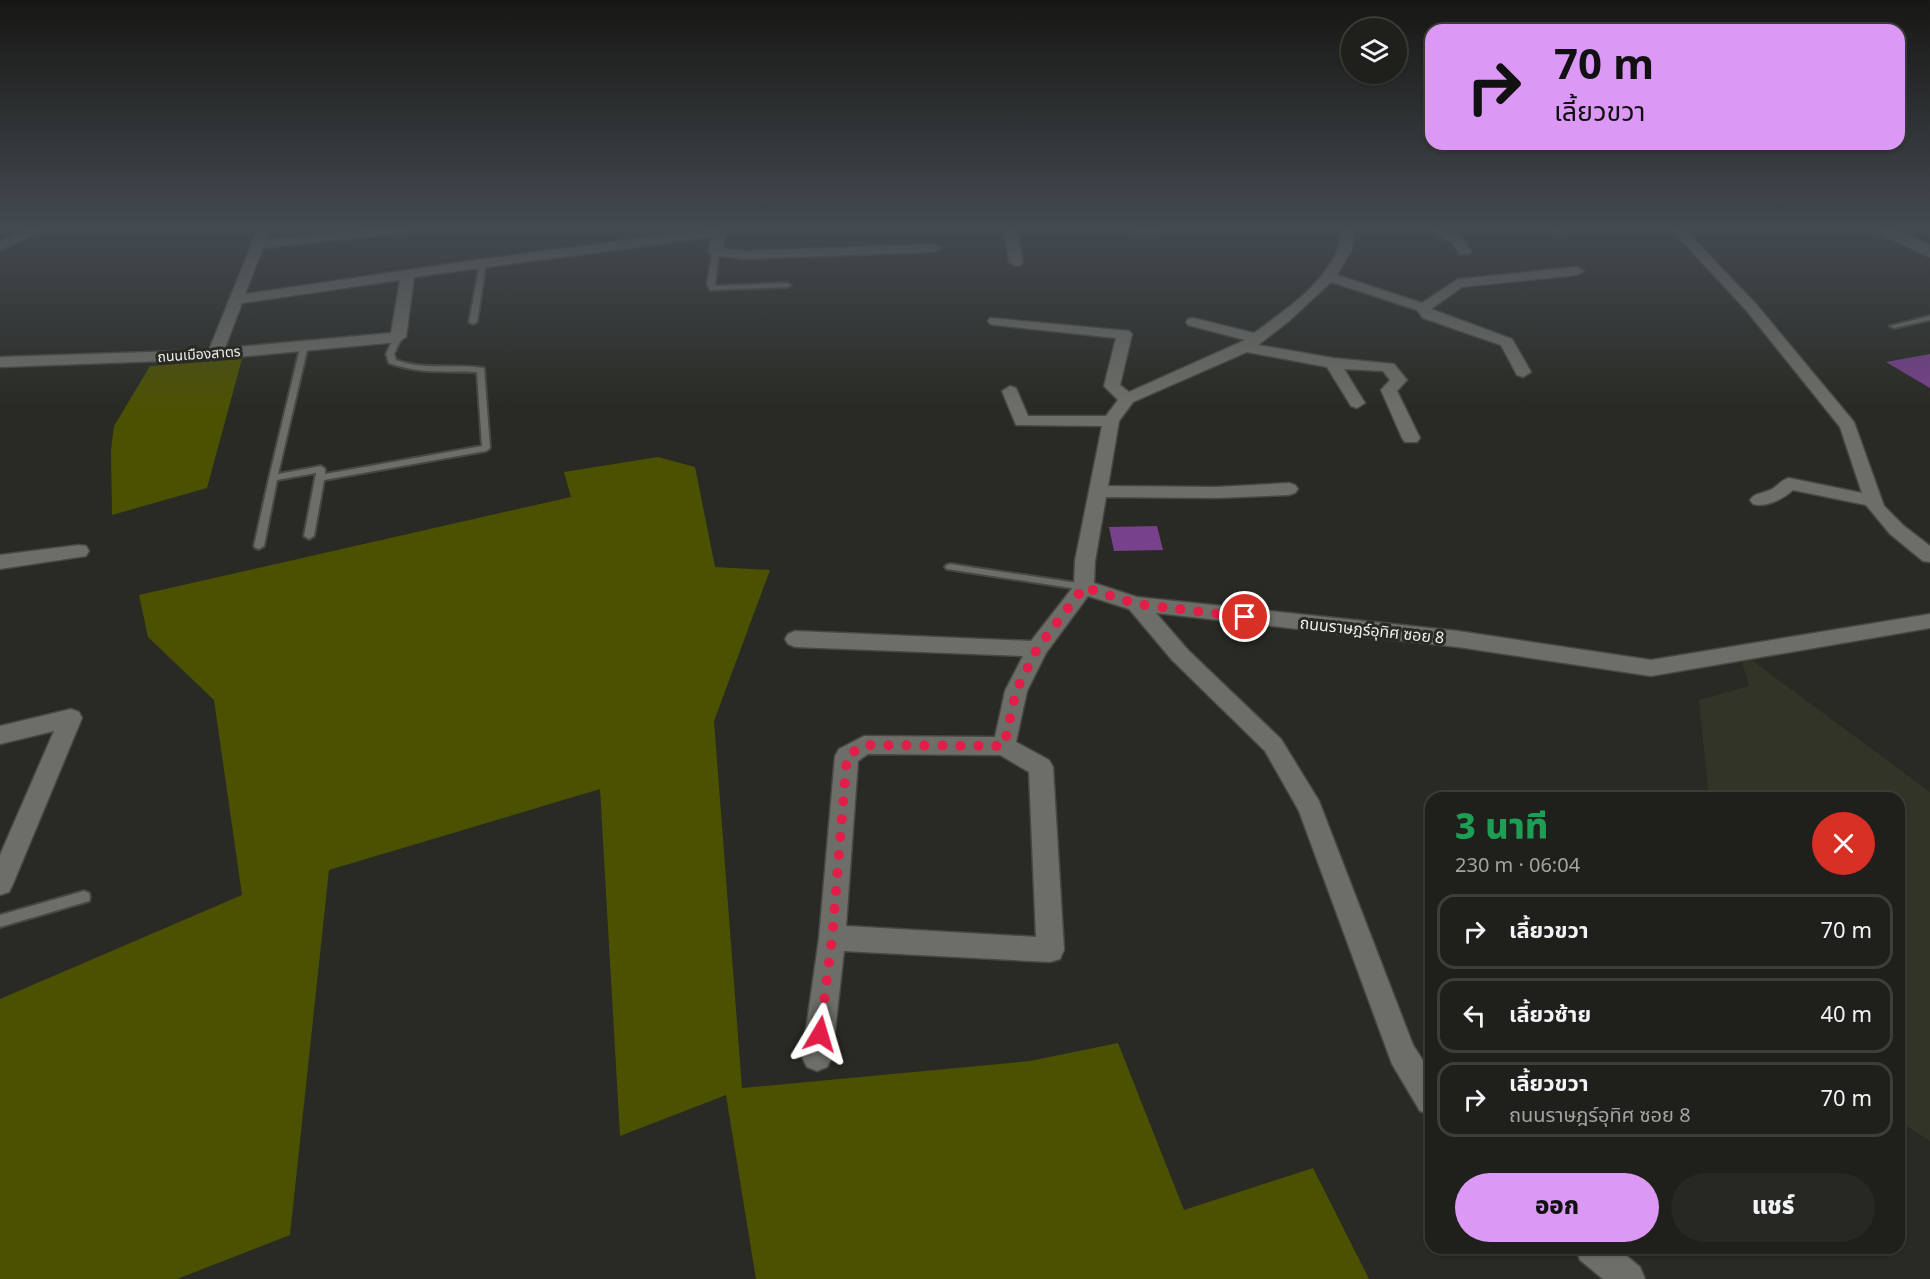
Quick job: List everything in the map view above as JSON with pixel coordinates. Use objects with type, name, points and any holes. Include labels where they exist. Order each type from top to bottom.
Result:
[{"type":"street","points":[[215,354],[241,288]]},
{"type":"street","points":[[236,300],[317,288]]},
{"type":"street","points":[[398,337],[406,288]]},
{"type":"street","points":[[1004,746],[1016,691],[1037,649],[1084,587],[1085,561],[1111,421],[1127,399],[1251,343],[1284,318],[1317,288]]},
{"type":"street","points":[[1362,288],[1424,308]]},
{"type":"street","points":[[1424,308],[1452,288]]},
{"type":"street","points":[[1733,288],[1848,426],[1876,508],[1897,530],[1930,556]]},
{"type":"street","points":[[1424,308],[1424,312],[1428,315],[1507,342],[1523,372]]},
{"type":"street","points":[[995,321],[1124,334],[1112,386],[1127,399]]},
{"type":"street","points":[[1193,322],[1251,343],[1334,363],[1384,367],[1392,370],[1399,382],[1389,390],[1411,438]]},
{"type":"street","name":"ถนนเมืองสาตร","points":[[0,362],[215,354],[398,337]]},
{"type":"street","points":[[1334,363],[1357,404]]},
{"type":"street","points":[[1010,391],[1022,421],[1111,421]]},
{"type":"street","points":[[1759,500],[1779,493],[1789,484],[1874,501]]},
{"type":"street","points":[[1098,491],[1240,494],[1289,489]]},
{"type":"street","points":[[0,562],[79,551]]},
{"type":"street","name":"ถนนราษฎร์อุทิศ ซอย 8","points":[[1084,587],[1136,604],[1458,639],[1651,668],[1930,621]]},
{"type":"street","points":[[1136,604],[1180,655],[1273,744],[1310,808],[1402,1054],[1425,1090]]},
{"type":"street","points":[[795,639],[1037,649]]},
{"type":"street","points":[[0,735],[71,718],[0,884]]},
{"type":"street","points":[[817,1057],[832,938],[847,756],[864,745],[1004,746],[1041,767],[1050,950],[832,938]]},
{"type":"street","points":[[1599,1254],[1628,1279]]},
{"type":"lane","points":[[473,322],[479,288]]},
{"type":"lane","points":[[1894,326],[1930,318]]},
{"type":"lane","points":[[320,478],[486,448],[481,370],[411,369],[392,361],[390,354],[398,337]]},
{"type":"lane","points":[[260,546],[273,478],[304,346]]},
{"type":"lane","points":[[273,478],[321,469],[309,536]]},
{"type":"lane","points":[[950,567],[1084,587]]},
{"type":"lane","points":[[0,921],[84,897]]},
{"type":"shaded area","points":[[242,359],[207,488],[112,515],[111,450],[114,426],[150,366]]},
{"type":"shaded area","points":[[658,457],[695,467],[715,567],[770,570],[714,721],[742,1088],[1030,1061],[1118,1043],[1184,1210],[1313,1168],[1369,1279],[756,1279],[726,1095],[620,1136],[600,789],[329,870],[290,1235],[177,1279],[0,1279],[0,999],[242,895],[214,700],[148,637],[139,595],[571,497],[564,472]]},
{"type":"shaded area","points":[[1739,651],[1930,792],[1930,1141],[1905,1125],[1905,792],[1708,792],[1699,700],[1749,686]]},
{"type":"building","points":[[1930,354],[1930,388],[1886,362]]},
{"type":"building","points":[[1157,526],[1163,550],[1114,551],[1109,527]]},
{"type":"route","points":[[820,1034],[832,938],[847,756],[864,745],[1004,746],[1016,691],[1037,649],[1084,587],[1136,604],[1245,617]]}]
